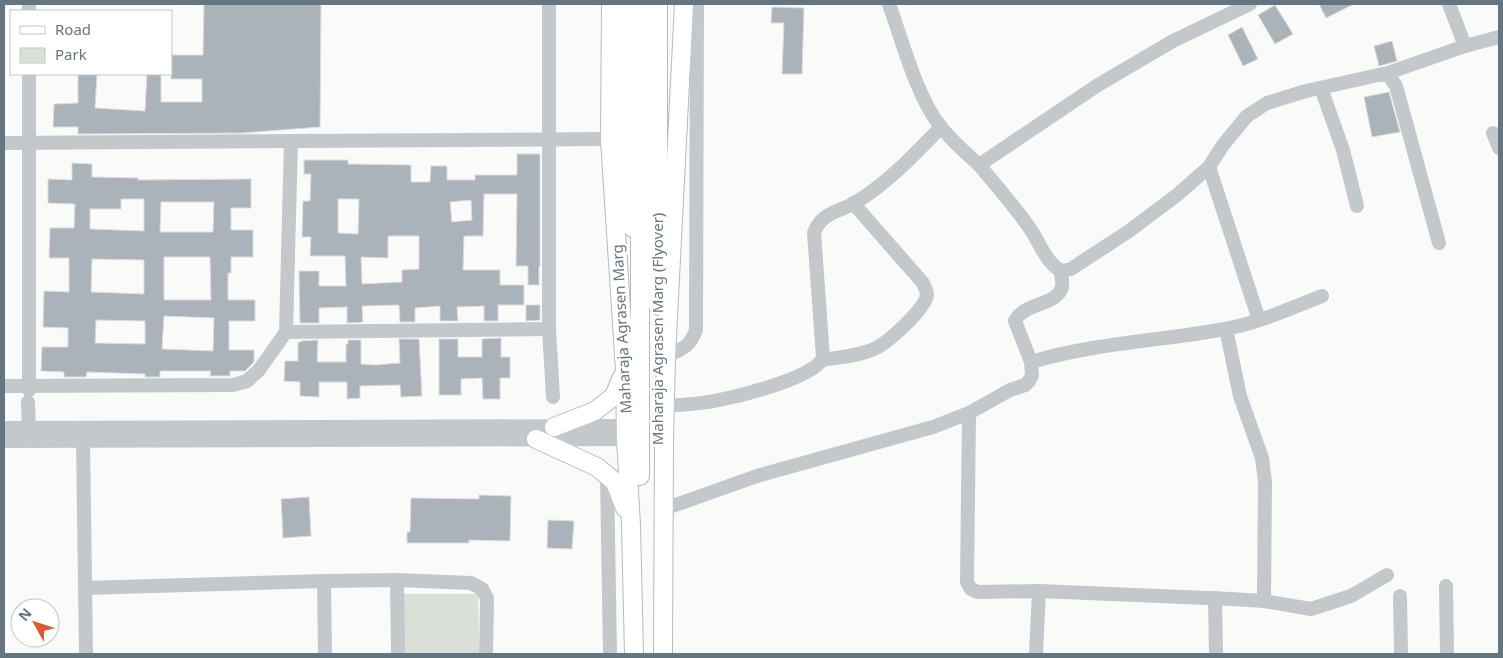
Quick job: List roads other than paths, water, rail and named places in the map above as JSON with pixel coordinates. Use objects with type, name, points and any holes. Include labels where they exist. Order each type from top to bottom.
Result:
[{"type":"main road","name":"Maharaja Agrasen Marg","points":[[611,4],[610,139],[625,370],[634,654]]},
{"type":"main road","points":[[625,4],[624,192],[640,260]]},
{"type":"main road","name":"Maharaja Agrasen Marg (Flyover)","points":[[640,4],[640,654]]},
{"type":"main road","name":"Maharaja Agrasen Marg (Flyover)","points":[[655,654],[659,195],[658,4]]},
{"type":"main road","points":[[659,195],[673,126],[677,4]]},
{"type":"main road","points":[[663,654],[666,356],[684,4]]},
{"type":"main road","points":[[554,427],[595,411],[608,401],[614,396],[625,370]]},
{"type":"main road","points":[[536,439],[597,467],[615,482],[631,525]]},
{"type":"street","points":[[549,4],[549,329],[552,397]]},
{"type":"street","points":[[666,356],[685,348],[692,340],[696,330],[697,4]]},
{"type":"street","points":[[889,4],[917,83],[928,108],[941,127],[979,165],[1007,198],[1053,266],[1061,271],[1071,269],[1129,231],[1177,195],[1209,168],[1223,145],[1247,116],[1267,103],[1321,88],[1382,75],[1465,46],[1499,37]]},
{"type":"street","points":[[979,165],[1098,85],[1174,41],[1250,4]]},
{"type":"street","points":[[1448,4],[1465,46]]},
{"type":"street","points":[[29,75],[29,434]]},
{"type":"street","points":[[1382,75],[1389,76],[1396,86],[1439,243]]},
{"type":"street","points":[[1321,88],[1343,150],[1356,206]]},
{"type":"street","points":[[665,406],[719,400],[761,389],[804,374],[817,367],[822,360],[814,233],[817,224],[824,217],[853,203],[884,183],[941,127]]},
{"type":"street","points":[[1493,133],[1499,148]]},
{"type":"street","points":[[4,143],[610,139]]},
{"type":"street","points":[[4,386],[29,392],[233,386],[247,381],[259,370],[286,332],[291,141]]},
{"type":"street","points":[[1209,168],[1259,320]]},
{"type":"street","points":[[822,360],[860,353],[878,347],[923,306],[927,295],[923,283],[853,203]]},
{"type":"street","points":[[664,509],[757,476],[933,428],[969,412],[1000,395],[1025,385],[1032,375],[1030,362],[1015,321],[1018,314],[1058,295],[1062,287],[1061,271]]},
{"type":"street","points":[[1030,362],[1090,348],[1226,329],[1259,320],[1322,296]]},
{"type":"street","points":[[286,332],[549,329]]},
{"type":"street","points":[[1226,329],[1240,396],[1262,458],[1265,482],[1264,601]]},
{"type":"street","points":[[969,412],[967,582],[971,589],[978,592],[1039,591],[1215,598],[1264,601],[1312,609],[1351,596],[1387,575]]},
{"type":"street","points":[[4,441],[29,434],[554,427],[626,433]]},
{"type":"street","points":[[4,428],[29,434],[83,440],[536,439],[626,433]]},
{"type":"street","points":[[83,440],[86,654]]},
{"type":"street","points":[[607,475],[610,654]]},
{"type":"street","points":[[85,588],[397,580],[471,583],[482,589],[487,598],[486,654]]},
{"type":"street","points":[[397,580],[398,654]]},
{"type":"street","points":[[324,581],[325,654]]},
{"type":"street","points":[[1446,586],[1448,654]]},
{"type":"street","points":[[1036,654],[1039,591]]},
{"type":"street","points":[[1400,596],[1401,654]]},
{"type":"street","points":[[1215,598],[1216,654]]}]
